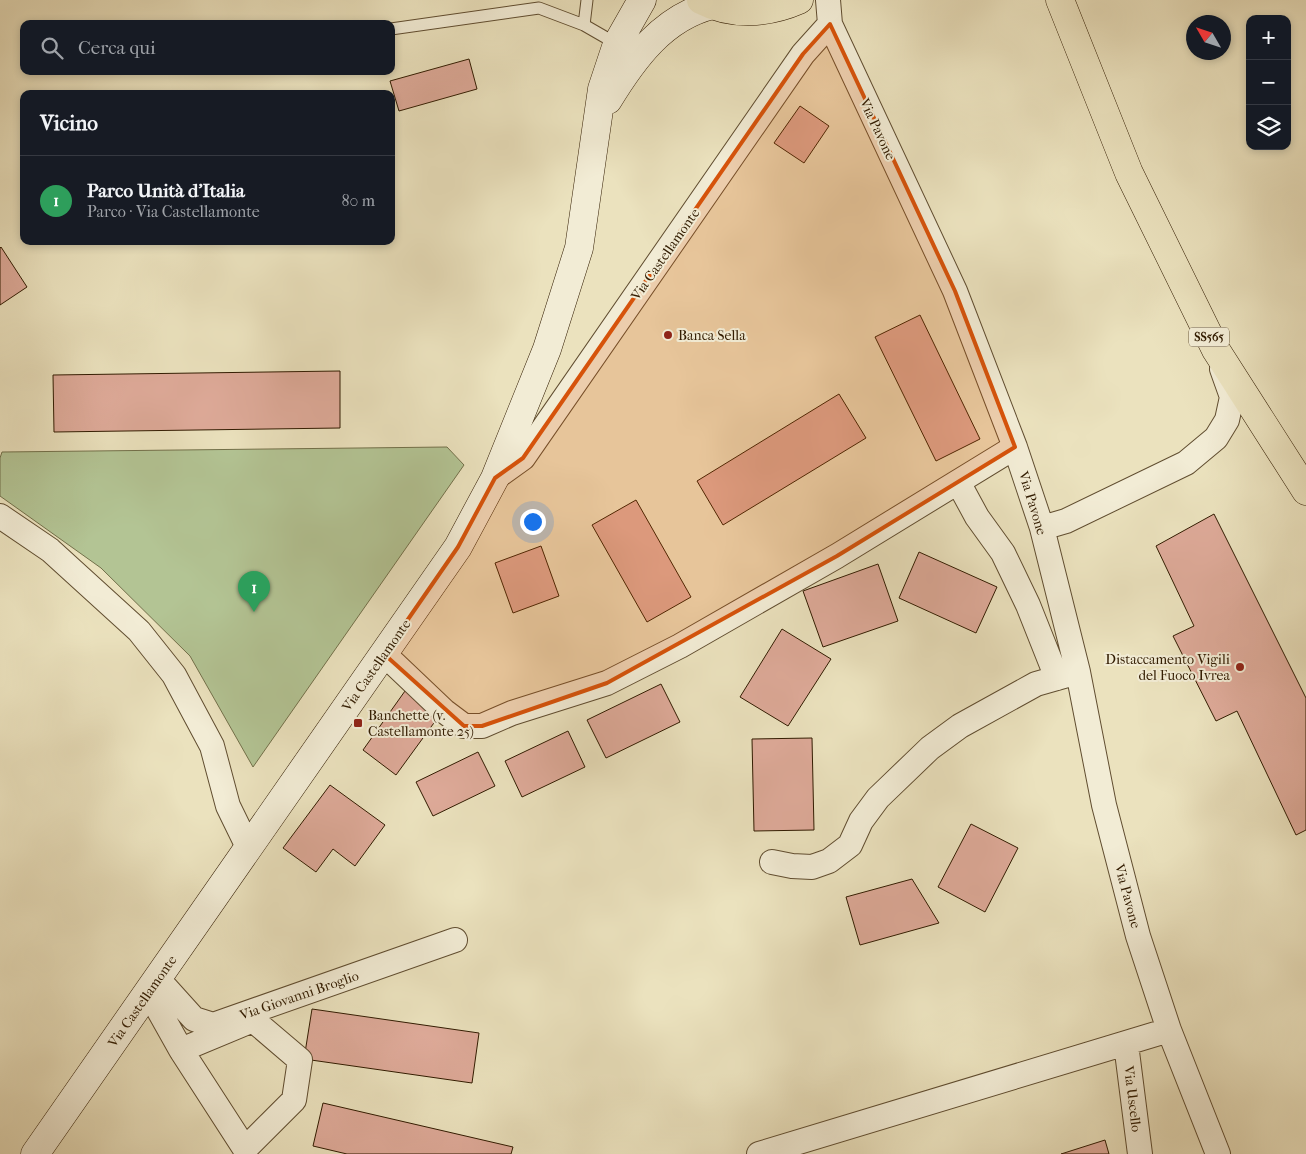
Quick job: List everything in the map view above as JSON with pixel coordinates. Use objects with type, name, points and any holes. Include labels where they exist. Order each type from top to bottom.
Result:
[{"type":"main road","name":"Via Castellamonte","points":[[34,1154],[458,547],[496,478],[547,349],[579,248],[602,89],[617,44],[642,0]]},
{"type":"main road","points":[[707,3],[744,12],[765,11],[799,0]]},
{"type":"main road","name":"SS565","points":[[1060,0],[1129,173],[1216,350],[1306,491]]},
{"type":"main road","name":"Via Castellamonte","points":[[597,118],[623,75],[647,45],[687,14],[707,3]]},
{"type":"street","name":"Via Pavone","points":[[828,0],[830,24],[955,291],[1015,447],[1042,528],[1068,675],[1138,936],[1170,1030],[1218,1154]]},
{"type":"street","name":"Via Castellamonte","points":[[496,478],[523,458],[803,54],[830,24]]},
{"type":"street","points":[[1042,528],[1066,521],[1186,463],[1216,438],[1227,420],[1232,397],[1216,350]]},
{"type":"street","points":[[384,654],[444,711],[464,726],[482,726],[512,713],[607,683],[664,654],[837,556],[1015,447]]},
{"type":"street","points":[[772,862],[812,867],[829,861],[850,845],[861,821],[878,798],[930,748],[960,726],[1036,684],[1068,675],[1028,606],[1003,553],[977,517],[958,482]]},
{"type":"street","points":[[0,516],[50,550],[132,624],[174,675],[212,746],[228,806],[248,847]]},
{"type":"street","name":"Via Giovanni Broglio","points":[[153,984],[194,1019],[213,1025],[455,940]]},
{"type":"street","points":[[153,984],[181,1050],[245,1149],[294,1100],[300,1060],[253,1020],[181,1050]]},
{"type":"street","points":[[759,1154],[1170,1030]]},
{"type":"street","name":"Via Uscello","points":[[1126,1044],[1140,1154]]},
{"type":"lane","points":[[584,25],[587,0]]},
{"type":"lane","points":[[395,29],[539,8],[584,25],[617,44]]},
{"type":"highlighted area","points":[[830,24],[955,291],[1015,447],[837,556],[607,683],[482,726],[464,726],[384,654],[458,547],[495,478],[523,458],[803,54]]},
{"type":"green space","points":[[447,447],[464,465],[253,767],[190,656],[101,568],[0,496],[0,458],[2,452]]},
{"type":"building","points":[[469,59],[477,89],[399,111],[395,90],[393,90],[390,81]]},
{"type":"building","points":[[800,106],[829,126],[804,163],[774,143]]},
{"type":"building","points":[[0,248],[27,287],[0,305]]},
{"type":"building","points":[[920,315],[980,439],[936,461],[875,337]]},
{"type":"building","points":[[340,371],[340,428],[54,432],[53,375]]},
{"type":"building","points":[[839,394],[866,438],[723,525],[697,481]]},
{"type":"building","points":[[636,500],[691,597],[647,622],[592,525]]},
{"type":"building","name":"Distaccamento Vigili del Fuoco Ivrea","points":[[1214,514],[1306,698],[1306,830],[1296,835],[1237,711],[1216,721],[1173,636],[1194,626],[1156,546]]},
{"type":"building","points":[[541,546],[559,596],[513,613],[495,563]]},
{"type":"building","points":[[919,552],[997,587],[976,633],[899,598]]},
{"type":"building","points":[[878,564],[898,621],[823,647],[803,591]]},
{"type":"building","points":[[782,629],[831,659],[788,726],[740,697]]},
{"type":"building","points":[[661,684],[680,722],[606,758],[587,720]]},
{"type":"building","points":[[405,691],[439,716],[396,775],[363,750]]},
{"type":"building","points":[[568,731],[585,767],[522,797],[505,761]]},
{"type":"building","points":[[812,738],[814,830],[754,831],[752,739]]},
{"type":"building","points":[[478,752],[495,786],[433,816],[416,782]]},
{"type":"building","points":[[330,785],[385,825],[355,866],[333,849],[316,872],[283,848]]},
{"type":"building","points":[[971,824],[1018,848],[985,912],[938,887]]},
{"type":"building","points":[[912,879],[939,923],[860,945],[846,897]]},
{"type":"building","points":[[312,1009],[479,1033],[472,1083],[304,1059]]},
{"type":"building","points":[[323,1103],[513,1147],[511,1154],[347,1154],[313,1146]]},
{"type":"building","points":[[1105,1140],[1109,1154],[1061,1154]]},
{"type":"place","name":"Banca Sella","points":[[668,335]]},
{"type":"place","name":"Parco Unità d'Italia","points":[[254,612]]},
{"type":"place","name":"Distaccamento Vigili del Fuoco Ivrea","points":[[1240,667]]},
{"type":"place","name":"Banchette (v. Castellamonte 25)","points":[[358,723]]}]
